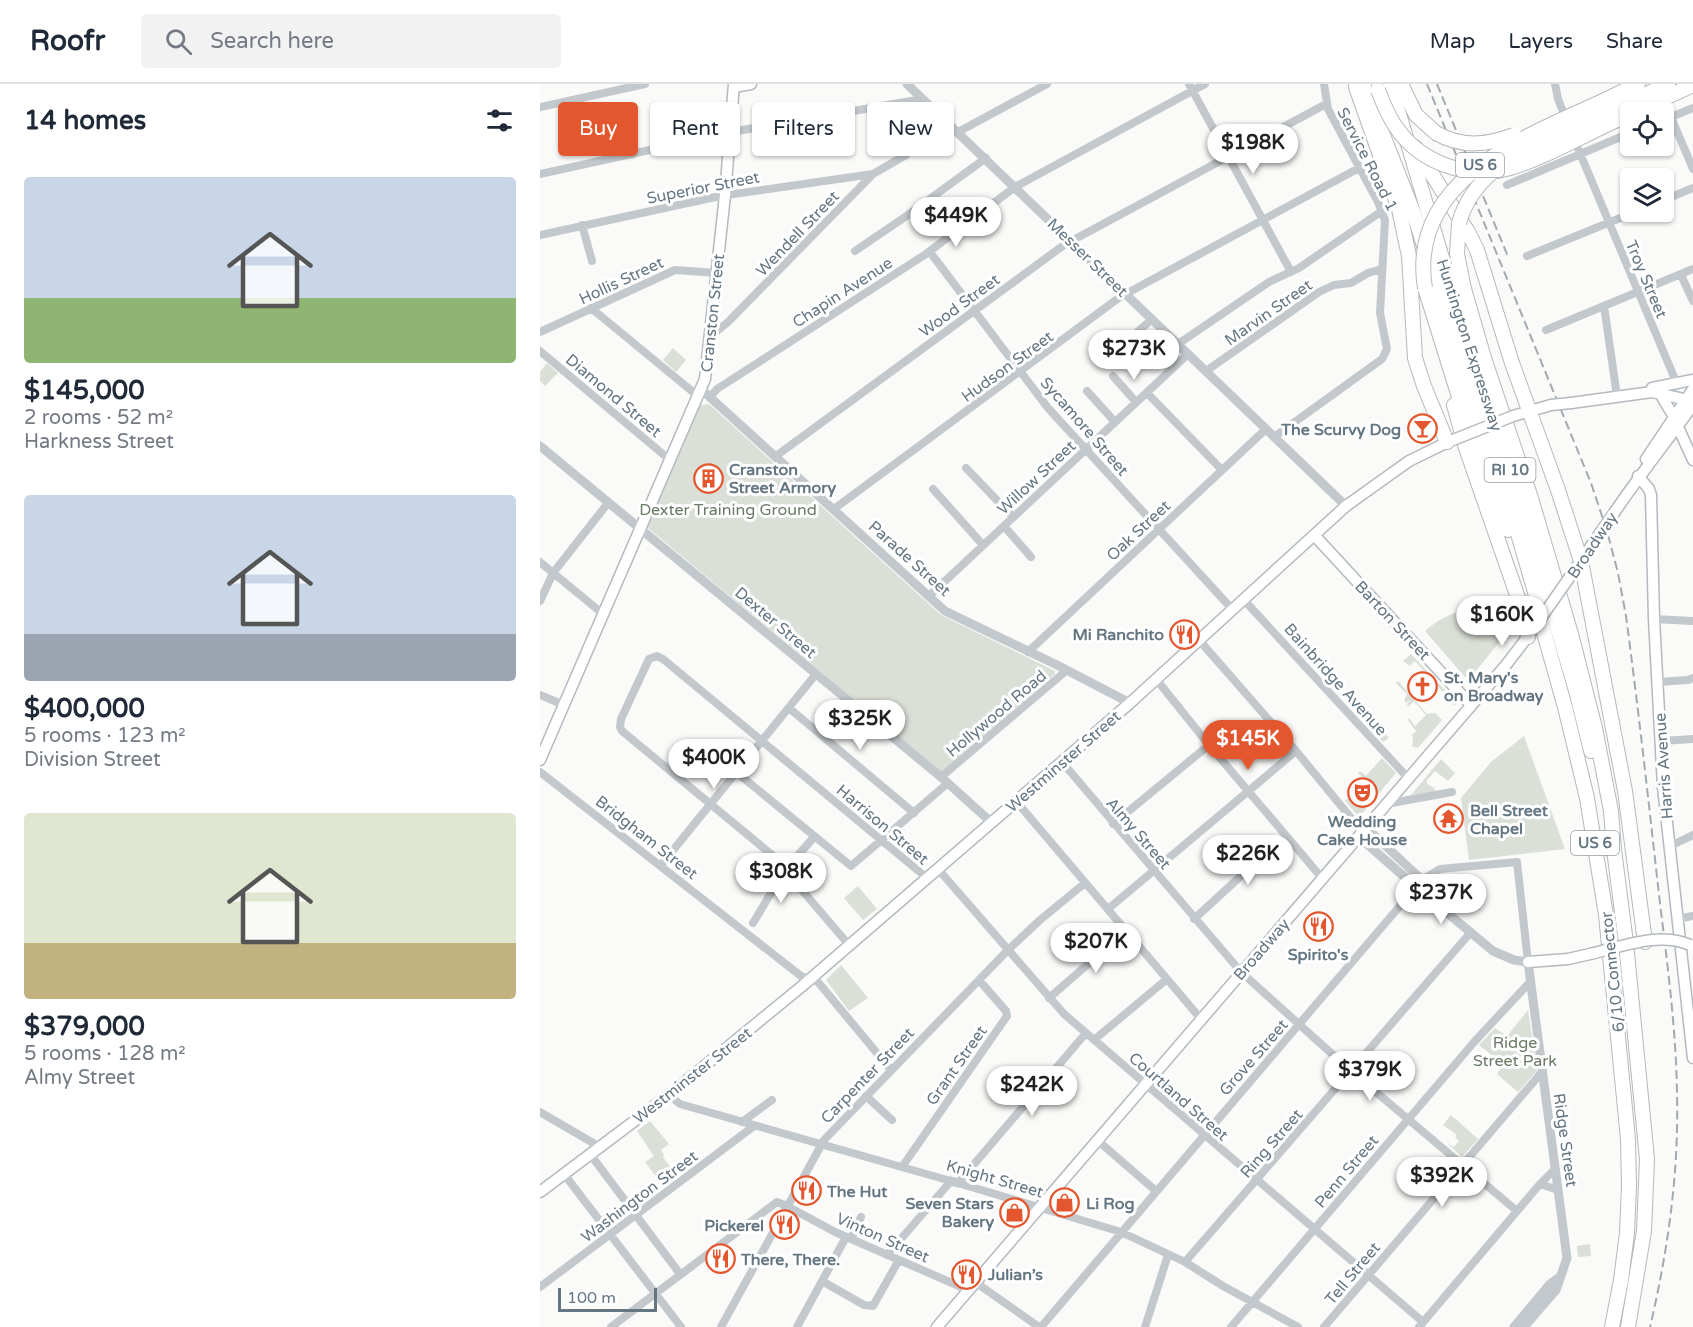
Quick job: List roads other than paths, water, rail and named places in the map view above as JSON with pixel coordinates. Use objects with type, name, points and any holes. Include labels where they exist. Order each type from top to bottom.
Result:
[{"type":"highway","points":[[1355,84],[1399,209],[1408,256],[1415,358],[1420,376],[1450,441]]},
{"type":"highway","name":"Huntington Expressway","points":[[1363,84],[1410,203],[1460,361],[1512,513],[1536,592],[1534,629]]},
{"type":"highway","points":[[1401,84],[1416,115],[1436,133],[1463,143],[1487,143],[1693,85]]},
{"type":"highway","name":"US 6","points":[[1534,629],[1529,595],[1448,362],[1425,288],[1424,265],[1429,235],[1442,207],[1460,184],[1502,149],[1610,110],[1638,84]]},
{"type":"highway","name":"US 6","points":[[1614,850],[1611,811],[1584,681],[1523,472],[1470,313],[1457,254],[1459,224],[1473,192],[1499,166],[1524,151],[1668,84]]},
{"type":"highway","points":[[1381,86],[1392,120],[1408,141],[1435,160],[1467,171],[1492,171],[1517,166],[1610,110]]},
{"type":"highway","name":"Huntington Expressway","points":[[1381,86],[1404,127],[1463,331],[1515,485],[1575,688],[1614,850]]},
{"type":"highway","points":[[1404,127],[1432,177],[1475,244],[1508,351],[1581,561],[1617,743],[1645,942]]},
{"type":"highway","points":[[1448,362],[1453,402],[1459,426],[1524,615],[1534,629]]},
{"type":"highway","points":[[1565,611],[1580,645],[1628,810]]},
{"type":"highway","name":"6/10 Connector","points":[[1534,629],[1571,729],[1591,822],[1606,915],[1628,1138],[1628,1210],[1624,1257],[1612,1327]]},
{"type":"highway","name":"6/10 Connector","points":[[1614,850],[1626,944],[1647,1159],[1644,1231],[1628,1327]]},
{"type":"main road","points":[[734,85],[751,84]]},
{"type":"main road","name":"Cranston Street","points":[[733,102],[734,85]]},
{"type":"main road","name":"Cranston Street","points":[[540,760],[670,459],[704,394],[729,156]]},
{"type":"main road","name":"Westminster Street","points":[[540,1192],[669,1095],[809,979],[1130,703],[1346,506],[1408,461],[1450,441],[1529,411],[1551,405],[1617,396],[1693,380]]},
{"type":"main road","name":"Broadway","points":[[937,1327],[1534,629],[1690,402],[1693,389]]},
{"type":"main road","points":[[1659,392],[1693,460]]},
{"type":"main road","name":"Westminster Street","points":[[1617,396],[1659,392],[1690,402]]},
{"type":"main road","name":"Harris Avenue","points":[[1638,476],[1645,483],[1651,495],[1654,619],[1663,787],[1693,1058]]},
{"type":"main road","name":"Barton Street","points":[[1315,536],[1471,705]]},
{"type":"main road","points":[[1528,962],[1568,959],[1645,942],[1673,939],[1691,946]]},
{"type":"street","points":[[540,107],[645,84]]},
{"type":"street","name":"Messer Street","points":[[907,84],[1346,506]]},
{"type":"street","points":[[958,132],[1047,84]]},
{"type":"street","name":"Chapin Avenue","points":[[704,394],[717,389],[930,252],[1015,187],[1191,87],[1205,84]]},
{"type":"street","name":"Service Road 1","points":[[1274,437],[1382,358],[1387,346],[1380,313],[1386,226],[1382,211],[1326,104],[1324,84]]},
{"type":"street","name":"Troy Street","points":[[1555,84],[1559,103],[1677,384]]},
{"type":"street","points":[[1191,87],[1291,272]]},
{"type":"street","points":[[740,130],[923,99]]},
{"type":"street","name":"Wood Street","points":[[776,456],[1071,241],[1326,104]]},
{"type":"street","points":[[1674,115],[1693,108]]},
{"type":"street","points":[[1674,132],[1693,169]]},
{"type":"street","points":[[1507,185],[1620,138]]},
{"type":"street","points":[[540,174],[650,150]]},
{"type":"street","name":"Wendell Street","points":[[711,336],[728,322],[873,174],[904,156]]},
{"type":"street","points":[[855,251],[986,158]]},
{"type":"street","name":"Hudson Street","points":[[834,510],[1126,294],[1359,168]]},
{"type":"street","name":"Superior Street","points":[[540,235],[725,195],[873,174]]},
{"type":"street","points":[[1674,196],[1693,188]]},
{"type":"street","points":[[1178,344],[1269,282],[1291,272],[1382,211]]},
{"type":"street","points":[[1527,256],[1620,218]]},
{"type":"street","points":[[582,225],[592,261]]},
{"type":"street","name":"Sycamore Street","points":[[930,252],[1048,408],[1232,609]]},
{"type":"street","name":"Marvin Street","points":[[1206,371],[1318,292],[1334,285],[1351,283],[1368,273],[1382,269]]},
{"type":"street","points":[[1546,330],[1693,269]]},
{"type":"street","name":"Hollis Street","points":[[540,332],[675,270],[717,273]]},
{"type":"street","points":[[1681,274],[1693,301]]},
{"type":"street","points":[[1604,306],[1617,396]]},
{"type":"street","name":"Parade Street","points":[[591,309],[693,392],[704,394],[776,456],[945,611],[1130,703]]},
{"type":"street","points":[[1123,345],[1152,319]]},
{"type":"street","name":"Diamond Street","points":[[540,351],[670,459]]},
{"type":"street","name":"Willow Street","points":[[929,596],[1188,354]]},
{"type":"street","points":[[1113,376],[1136,402]]},
{"type":"street","points":[[1087,391],[1115,422]]},
{"type":"street","points":[[1147,393],[1222,470]]},
{"type":"street","name":"Oak Street","points":[[1028,652],[1266,429]]},
{"type":"street","name":"Dexter Street","points":[[540,446],[945,780],[991,822]]},
{"type":"street","points":[[966,468],[1013,517]]},
{"type":"street","points":[[933,489],[983,545]]},
{"type":"street","points":[[540,602],[553,573],[608,503]]},
{"type":"street","points":[[1004,526],[1031,557]]},
{"type":"street","points":[[540,562],[597,609],[604,612]]},
{"type":"street","name":"Bainbridge Avenue","points":[[1243,599],[1408,778]]},
{"type":"street","points":[[1654,619],[1693,621]]},
{"type":"street","points":[[1199,640],[1296,750],[1356,824],[1367,844],[1419,883],[1493,951],[1514,960],[1528,962]]},
{"type":"street","name":"Harrison Street","points":[[711,804],[620,727],[621,719],[646,663],[653,657],[663,659],[927,878]]},
{"type":"street","name":"Hollywood Road","points":[[814,837],[851,866],[914,813],[945,780],[1067,670]]},
{"type":"street","points":[[660,865],[816,674]]},
{"type":"street","points":[[1657,682],[1693,678]]},
{"type":"street","points":[[1156,680],[1322,878]]},
{"type":"street","points":[[540,695],[564,705]]},
{"type":"street","points":[[789,708],[914,813]]},
{"type":"street","points":[[1662,741],[1693,739]]},
{"type":"street","points":[[1113,824],[1209,745]]},
{"type":"street","points":[[1108,909],[1296,750]]},
{"type":"street","name":"Almy Street","points":[[1062,762],[1240,972],[1351,1071],[1517,1211]]},
{"type":"street","name":"Bridgham Street","points":[[540,772],[801,976],[818,982],[891,1070]]},
{"type":"street","points":[[736,772],[814,837],[785,870],[753,923]]},
{"type":"street","points":[[1386,804],[1452,792]]},
{"type":"street","points":[[1016,801],[1201,1018]]},
{"type":"street","points":[[711,804],[771,854],[849,945]]},
{"type":"street","points":[[1670,846],[1693,835]]},
{"type":"street","points":[[1194,919],[1242,874],[1288,838]]},
{"type":"street","name":"Grove Street","points":[[1040,1327],[1419,883],[1440,869],[1517,862]]},
{"type":"street","name":"Ridge Street","points":[[1517,862],[1567,1258],[1556,1290],[1524,1327]]},
{"type":"street","name":"Courtland Street","points":[[938,868],[1049,999],[1086,1034],[1314,1229],[1421,1325]]},
{"type":"street","name":"Carpenter Street","points":[[721,1327],[821,1144],[1008,950],[1085,883]]},
{"type":"street","points":[[1677,919],[1693,916]]},
{"type":"street","points":[[1049,999],[1126,931]]},
{"type":"street","name":"Ring Street","points":[[1185,1262],[1471,932]]},
{"type":"street","name":"Grant Street","points":[[902,1167],[1007,1016],[1006,1011],[979,980]]},
{"type":"street","points":[[1094,1040],[1167,980]]},
{"type":"street","name":"Penn Street","points":[[1231,1327],[1475,1041],[1531,981]]},
{"type":"street","points":[[887,1255],[1086,1034]]},
{"type":"street","name":"Tell Street","points":[[1324,1327],[1542,1072]]},
{"type":"street","name":"Knight Street","points":[[669,1095],[680,1104],[1040,1206],[1121,1232],[1185,1262],[1298,1327]]},
{"type":"street","points":[[866,1096],[892,1120]]},
{"type":"street","points":[[742,1122],[772,1100]]},
{"type":"street","points":[[540,1112],[600,1147]]},
{"type":"street","name":"Washington Street","points":[[540,1287],[754,1126]]},
{"type":"street","points":[[1097,1140],[1156,1191]]},
{"type":"street","points":[[590,1154],[680,1274]]},
{"type":"street","points":[[1421,1325],[1555,1169]]},
{"type":"street","points":[[564,1174],[681,1327]]},
{"type":"street","points":[[1540,1184],[1558,1190]]},
{"type":"street","points":[[611,1327],[775,1203],[779,1202],[787,1206]]},
{"type":"street","name":"Vinton Street","points":[[787,1206],[887,1255],[972,1286],[1040,1327]]},
{"type":"street","points":[[797,1327],[861,1217]]},
{"type":"street","points":[[1145,1327],[1168,1254]]},
{"type":"street","points":[[822,1281],[864,1305],[873,1306],[899,1260]]},
{"type":"street","points":[[1514,1327],[1550,1284],[1560,1277]]},
{"type":"railway","points":[[1427,84],[1591,483],[1607,531],[1626,616],[1673,1015],[1676,1067],[1677,1123],[1674,1182],[1667,1240],[1650,1327]]},
{"type":"railway","points":[[1437,84],[1509,259]]},
{"type":"place","name":"The Scurvy Dog","points":[[1422,429]]},
{"type":"place","name":"Cranston Street Armory","points":[[708,478]]},
{"type":"place","name":"Mi Ranchito","points":[[1185,634]]},
{"type":"place","name":"St. Mary's on Broadway","points":[[1423,686]]},
{"type":"place","name":"Wedding Cake House","points":[[1362,793]]},
{"type":"place","name":"Bell Street Chapel","points":[[1449,819]]},
{"type":"place","name":"Spirito's","points":[[1318,926]]},
{"type":"place","name":"The Hut","points":[[806,1191]]},
{"type":"place","name":"Li Rog","points":[[1065,1203]]},
{"type":"place","name":"Seven Stars Bakery","points":[[1015,1212]]},
{"type":"place","name":"Pickerel","points":[[785,1225]]},
{"type":"place","name":"There, There.","points":[[720,1259]]},
{"type":"place","name":"Julian’s","points":[[967,1274]]},
{"type":"park label","name":"Dexter Training Ground","points":[[728,509]]},
{"type":"park label","name":"Ridge Street Park","points":[[1515,1051]]}]
